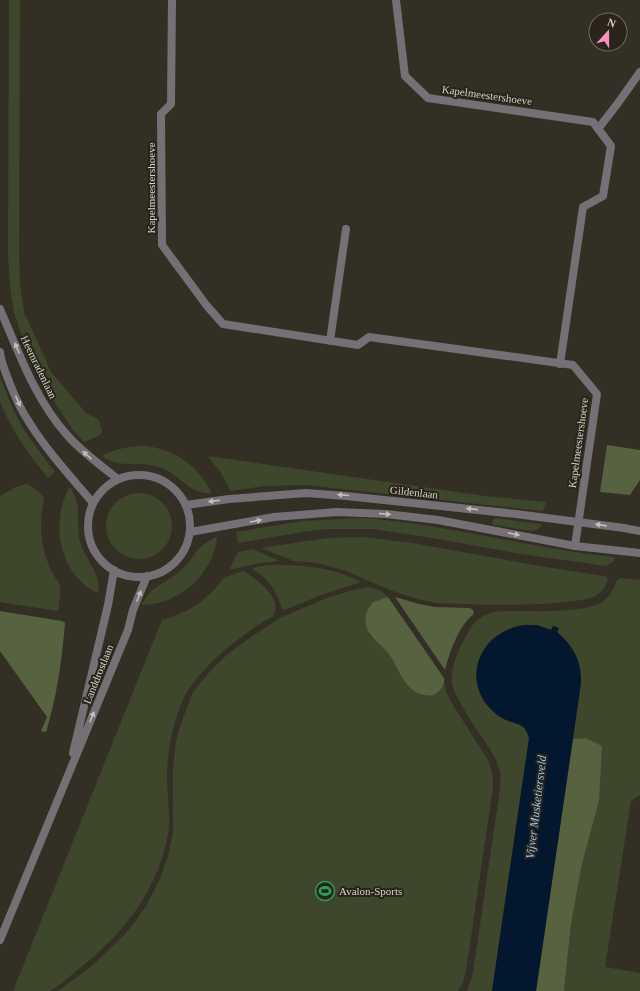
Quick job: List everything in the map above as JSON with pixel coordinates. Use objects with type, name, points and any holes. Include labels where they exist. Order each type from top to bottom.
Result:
[{"type":"street","name":"Kapelmeestershoeve","points":[[172,0],[171,104],[161,114],[162,245],[207,306],[223,324],[358,345],[369,337],[573,365],[597,394],[575,546]]},
{"type":"street","name":"Kapelmeestershoeve","points":[[396,0],[405,76],[428,98],[593,122],[611,146],[603,196],[583,207],[560,364]]},
{"type":"street","points":[[598,129],[640,72]]},
{"type":"street","points":[[330,341],[346,229]]},
{"type":"street","name":"Heemradenlaan","points":[[0,309],[33,384],[52,416],[67,436],[83,452],[118,479]]},
{"type":"street","points":[[0,352],[0,357],[8,379],[28,422],[42,443],[93,503]]},
{"type":"street","points":[[131,475],[144,475],[157,478],[169,484],[179,494],[186,505],[190,518],[190,532],[186,544],[180,556],[166,569],[160,572],[147,576],[130,576],[114,570],[102,560],[93,548],[89,533],[89,518],[93,503],[104,489],[118,479],[131,475]]},
{"type":"street","name":"Gildenlaan","points":[[186,505],[306,493],[346,496],[578,522],[640,531]]},
{"type":"street","points":[[190,532],[274,518],[336,512],[358,512],[438,520],[575,546],[640,553]]},
{"type":"street","name":"Landdrostlaan","points":[[66,779],[108,605],[114,570]]},
{"type":"street","name":"Landdrostlaan","points":[[0,940],[128,630],[133,610],[147,576]]},
{"type":"green space","points":[[9,0],[20,0],[19,255],[20,283],[24,312],[51,372],[86,413],[99,420],[102,431],[100,435],[84,442],[73,430],[39,378],[26,348],[14,313],[8,255]]},
{"type":"green space","points":[[0,377],[22,426],[55,472],[48,478],[29,454],[14,431],[2,407],[0,402]]},
{"type":"green space","points":[[607,445],[640,450],[640,480],[630,495],[600,492]]},
{"type":"green space","points":[[147,446],[158,448],[185,461],[200,474],[211,492],[196,490],[162,468],[145,464],[125,464],[115,462],[102,456],[124,448]]},
{"type":"green space","points":[[208,456],[485,496],[546,502],[543,511],[306,485],[264,486],[231,491],[221,473]]},
{"type":"green space","points":[[27,484],[40,492],[44,500],[41,518],[43,544],[47,561],[60,586],[58,611],[0,602],[0,496],[16,487]]},
{"type":"green space","points":[[69,488],[71,488],[78,506],[81,545],[96,575],[99,587],[98,593],[80,580],[67,562],[63,551],[59,529],[60,518],[63,502]]},
{"type":"green space","points":[[139,493],[151,496],[162,503],[169,514],[172,526],[169,538],[162,549],[151,556],[139,559],[127,556],[116,549],[109,538],[106,526],[109,514],[116,503],[127,496]]},
{"type":"green space","points":[[362,518],[425,525],[550,548],[614,557],[614,561],[606,566],[521,554],[374,529],[328,529],[238,543],[236,532],[303,521]]},
{"type":"green space","points":[[496,518],[541,524],[541,527],[532,531],[494,525],[492,523]]},
{"type":"green space","points":[[216,537],[215,549],[206,569],[191,586],[172,598],[162,602],[155,604],[142,604],[152,590],[178,573],[188,563],[198,549]]},
{"type":"green space","points":[[364,537],[412,543],[604,576],[607,577],[608,580],[601,592],[594,597],[583,600],[545,604],[495,605],[436,603],[417,599],[390,590],[346,571],[318,563],[294,561],[261,548],[328,538]]},
{"type":"green space","points":[[252,549],[280,561],[259,563],[229,570],[238,552]]},
{"type":"green space","points":[[277,565],[331,570],[361,582],[324,594],[284,610],[270,584],[260,574],[252,569],[260,566]]},
{"type":"green space","points":[[243,571],[255,578],[267,590],[275,603],[275,610],[271,618],[264,621],[238,639],[214,660],[199,675],[184,697],[171,736],[167,769],[169,827],[163,855],[156,875],[135,911],[122,928],[92,958],[59,985],[49,991],[13,991],[162,620],[190,609],[212,592],[225,577]]},
{"type":"green space","points":[[621,578],[640,580],[640,795],[631,801],[605,967],[640,973],[640,991],[564,991],[571,924],[582,864],[599,801],[585,738],[573,739],[580,691],[580,672],[576,656],[566,640],[557,632],[558,628],[553,626],[551,630],[540,626],[523,625],[512,627],[491,640],[481,654],[478,662],[478,687],[485,702],[501,717],[523,727],[529,738],[492,991],[467,991],[473,972],[499,796],[500,772],[494,756],[454,691],[452,675],[460,648],[470,629],[477,621],[486,615],[504,611],[573,610],[594,606],[607,598],[617,580]]},
{"type":"green space","points":[[367,587],[378,590],[388,597],[373,602],[369,635],[388,652],[394,663],[439,692],[445,684],[446,691],[451,702],[488,760],[491,770],[493,787],[466,971],[463,982],[458,991],[58,991],[94,964],[123,936],[146,906],[159,881],[168,856],[173,833],[173,769],[176,741],[193,692],[212,669],[228,654],[280,618],[327,598]]},
{"type":"green space","points":[[388,597],[444,678],[443,687],[431,696],[418,693],[407,684],[388,653],[367,629],[366,615],[373,602]]},
{"type":"green space","points":[[395,597],[435,607],[470,608],[473,610],[474,614],[464,625],[456,639],[445,670]]},
{"type":"green space","points":[[0,611],[62,621],[65,623],[58,678],[46,732],[41,731],[47,717],[0,651]]},
{"type":"green space","points":[[585,738],[602,746],[599,801],[582,864],[571,924],[564,991],[536,991],[573,739]]},
{"type":"water","name":"Vijver Musketiersveld","points":[[526,625],[537,625],[551,630],[553,626],[559,628],[557,632],[568,643],[578,661],[581,683],[536,991],[492,991],[529,738],[523,727],[501,717],[493,712],[487,705],[480,692],[476,679],[477,666],[489,643],[499,634],[512,628]]},
{"type":"place","name":"Avalon-Sports","points":[[325,891]]}]
